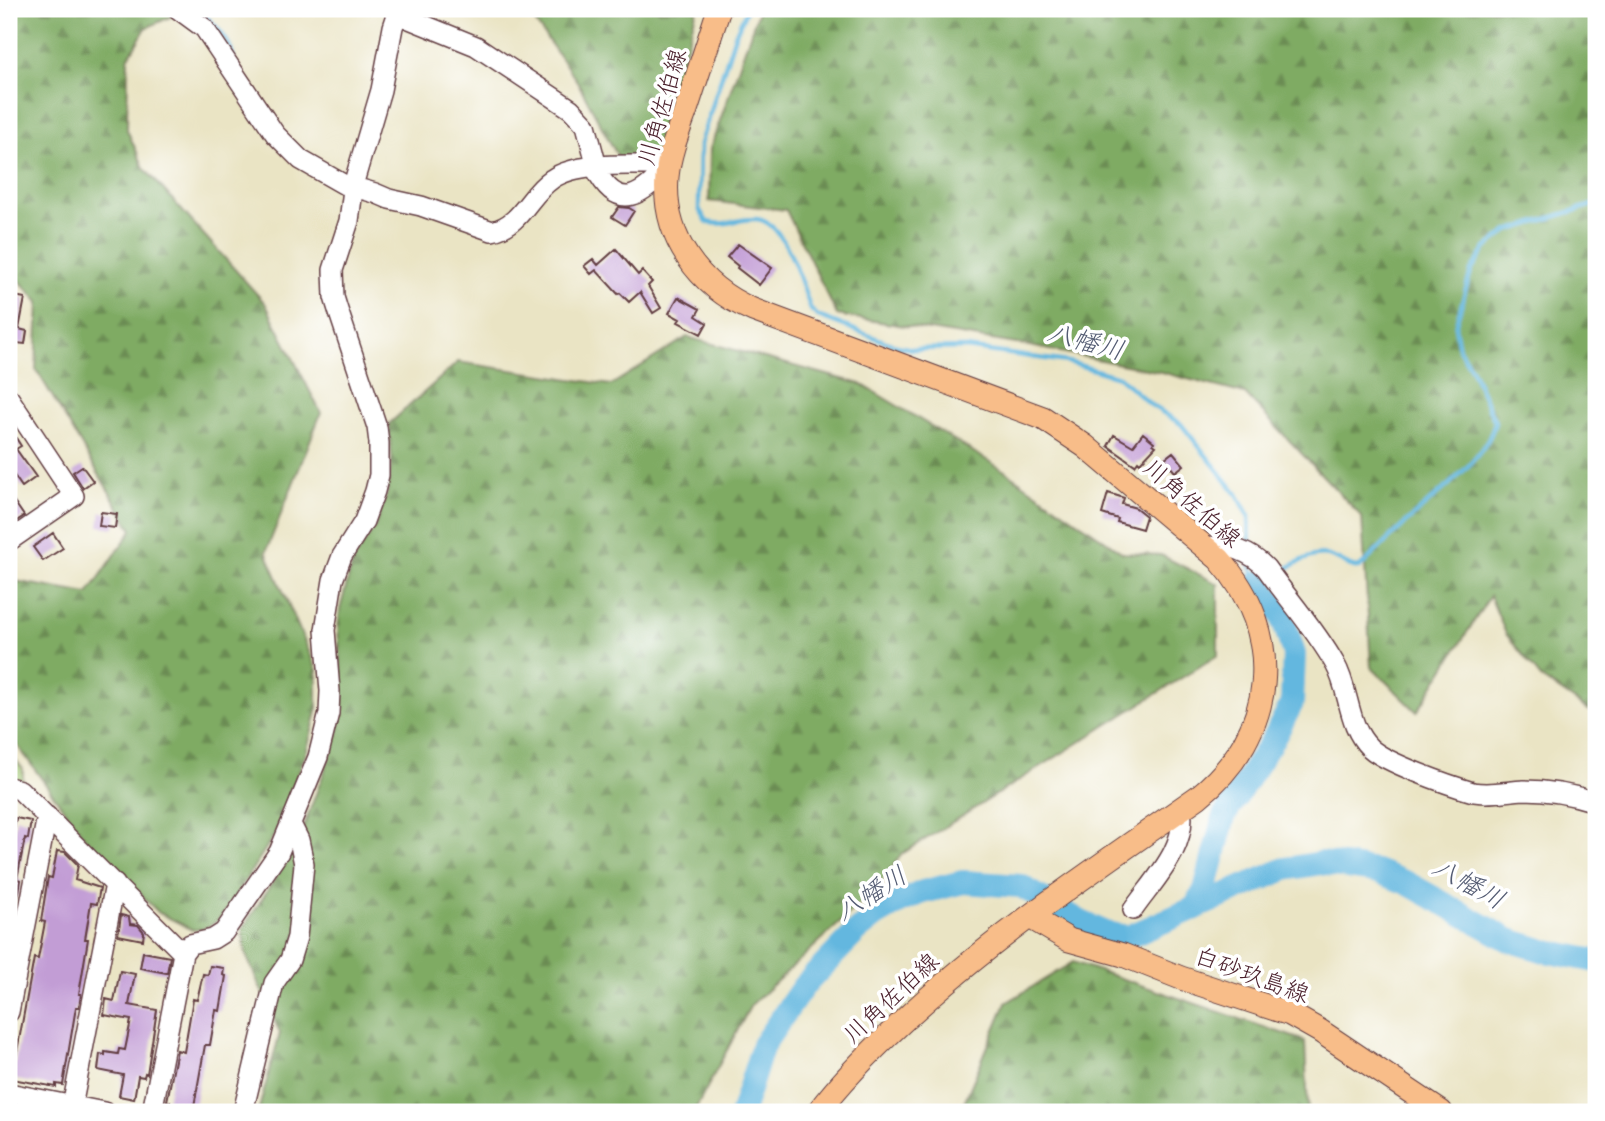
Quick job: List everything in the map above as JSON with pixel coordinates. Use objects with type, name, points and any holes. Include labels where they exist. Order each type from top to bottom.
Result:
[{"type":"main road","name":"川角佐伯線","points":[[719,9],[669,165],[668,207],[677,237],[697,270],[725,296],[753,310],[1043,418],[1085,446],[1207,547],[1231,572],[1248,600],[1263,649],[1264,683],[1257,716],[1239,754],[1211,786],[974,958],[846,1076],[818,1112]]},
{"type":"main road","name":"白砂玖島線","points":[[1032,916],[1069,940],[1130,957],[1181,978],[1290,1014],[1441,1112]]},
{"type":"street","points":[[178,9],[204,28],[264,119],[287,148],[316,170],[348,185],[375,192],[388,199],[421,206],[481,229],[492,231],[512,223],[536,193],[553,178],[575,169],[669,165]]},
{"type":"street","points":[[152,1112],[183,953],[190,944],[213,939],[224,932],[276,858],[292,826],[318,757],[329,713],[325,630],[333,580],[342,556],[364,521],[379,475],[377,427],[338,310],[333,283],[336,257],[351,212],[348,185],[381,90],[398,11],[476,46],[571,109],[586,125],[596,167],[611,191],[632,196],[643,192],[669,165]]},
{"type":"street","points":[[9,398],[74,496],[9,541]]},
{"type":"street","points":[[1207,547],[1225,546],[1262,564],[1335,664],[1341,675],[1358,732],[1378,754],[1473,792],[1552,792],[1596,802]]},
{"type":"street","points":[[9,787],[20,790],[183,953]]},
{"type":"street","points":[[1133,910],[1178,844],[1183,827],[1181,809]]},
{"type":"street","points":[[9,1012],[47,817]]},
{"type":"street","points":[[243,1112],[274,983],[295,948],[303,889],[303,853],[292,826]]},
{"type":"street","points":[[71,1109],[115,884]]},
{"type":"street","points":[[9,1093],[71,1109],[104,1112]]},
{"type":"green space","points":[[9,9],[187,9],[146,28],[128,58],[127,130],[144,168],[265,303],[321,413],[266,552],[317,670],[317,712],[306,753],[275,834],[223,915],[202,929],[193,930],[159,913],[90,845],[9,734],[9,580],[88,594],[132,530],[36,369],[39,302],[9,269]]},
{"type":"green space","points":[[526,9],[697,9],[657,154],[618,157],[577,81]]},
{"type":"green space","points":[[759,9],[1596,9],[1596,715],[1541,678],[1506,634],[1490,596],[1417,712],[1371,667],[1362,517],[1245,394],[1161,372],[1035,347],[837,315],[786,210],[709,201],[710,149]]},
{"type":"green space","points":[[687,337],[861,384],[1005,471],[1123,553],[1161,555],[1218,584],[1218,655],[902,854],[874,891],[751,1005],[694,1112],[258,1112],[280,1033],[246,955],[242,930],[297,844],[337,738],[343,691],[338,630],[340,609],[353,561],[375,527],[387,494],[392,459],[389,424],[458,362],[611,385]]},
{"type":"green space","points":[[9,751],[23,769],[23,785],[9,779]]},
{"type":"green space","points":[[1073,962],[1305,1041],[1308,1112],[960,1112],[1006,1003]]},
{"type":"building","points":[[619,207],[634,211],[625,225],[612,217]]},
{"type":"building","points":[[738,244],[772,268],[759,285],[727,257]]},
{"type":"building","points":[[616,249],[638,275],[642,271],[652,282],[648,286],[661,308],[653,313],[640,292],[629,302],[596,270],[591,274],[584,266],[593,259],[598,265]]},
{"type":"building","points":[[9,295],[25,298],[19,329],[27,331],[25,344],[17,343],[14,357],[9,357]]},
{"type":"building","points":[[678,297],[700,309],[696,316],[707,323],[701,334],[678,322],[680,319],[669,313]]},
{"type":"building","points":[[9,427],[21,446],[16,449],[36,477],[22,487],[9,468],[14,464],[9,457]]},
{"type":"building","points":[[1143,433],[1156,446],[1135,465],[1108,446],[1114,435],[1133,446]]},
{"type":"building","points":[[1173,452],[1184,465],[1175,472],[1164,459]]},
{"type":"building","points":[[82,466],[93,481],[83,488],[73,472]]},
{"type":"building","points":[[1108,493],[1124,498],[1122,504],[1136,508],[1146,516],[1142,529],[1117,522],[1118,519],[1102,514]]},
{"type":"building","points":[[9,494],[24,516],[15,522],[9,514]]},
{"type":"building","points":[[101,512],[117,514],[115,528],[99,526]]},
{"type":"building","points":[[53,533],[63,548],[43,561],[33,547]]},
{"type":"building","points":[[16,818],[31,821],[17,879],[21,880],[18,897],[9,895],[9,847]]},
{"type":"building","points":[[57,851],[65,852],[78,865],[75,880],[100,888],[97,904],[91,903],[79,1007],[76,1007],[63,1085],[56,1084],[56,1087],[12,1079],[34,958],[38,959],[45,922],[41,921],[48,877],[52,878]]},
{"type":"building","points":[[121,915],[129,917],[130,924],[138,925],[144,932],[143,940],[118,935]]},
{"type":"building","points":[[143,952],[170,957],[167,973],[140,968]]},
{"type":"building","points":[[210,966],[224,968],[223,975],[226,976],[210,1045],[205,1045],[193,1112],[169,1109],[170,1102],[167,1101],[177,1050],[184,1052],[193,999],[197,1000],[203,974],[208,975]]},
{"type":"building","points":[[120,971],[135,974],[129,1005],[157,1010],[147,1074],[145,1073],[144,1077],[138,1076],[134,1099],[119,1096],[123,1075],[98,1070],[100,1054],[118,1054],[119,1049],[125,1050],[131,1020],[104,1015],[106,999],[114,1001]]},
{"type":"waterway","points":[[197,9],[229,44],[233,57]]},
{"type":"waterway","name":"八幡川","points":[[747,9],[735,35],[700,144],[699,209],[707,222],[720,224],[756,219],[767,222],[784,242],[798,271],[811,310],[818,316],[897,346],[913,349],[966,348],[1068,362],[1119,377],[1151,405],[1181,424],[1237,494],[1249,516],[1250,550]]},
{"type":"waterway","points":[[1277,574],[1304,559],[1319,555],[1359,568],[1476,456],[1485,445],[1495,422],[1473,372],[1459,349],[1455,327],[1471,271],[1486,248],[1508,231],[1596,204]]},
{"type":"waterway","name":"八幡川","points":[[1250,563],[1259,582],[1266,579]]},
{"type":"waterway","name":"八幡川","points":[[1194,909],[1205,890],[1224,816],[1275,736],[1292,703],[1294,654],[1282,616],[1259,582]]},
{"type":"waterway","name":"八幡川","points":[[742,1112],[763,1045],[803,987],[856,932],[876,916],[923,892],[963,882],[1021,886],[1081,922],[1106,933],[1128,937],[1285,869],[1321,863],[1376,871],[1407,883],[1509,940],[1545,951],[1596,961]]}]
